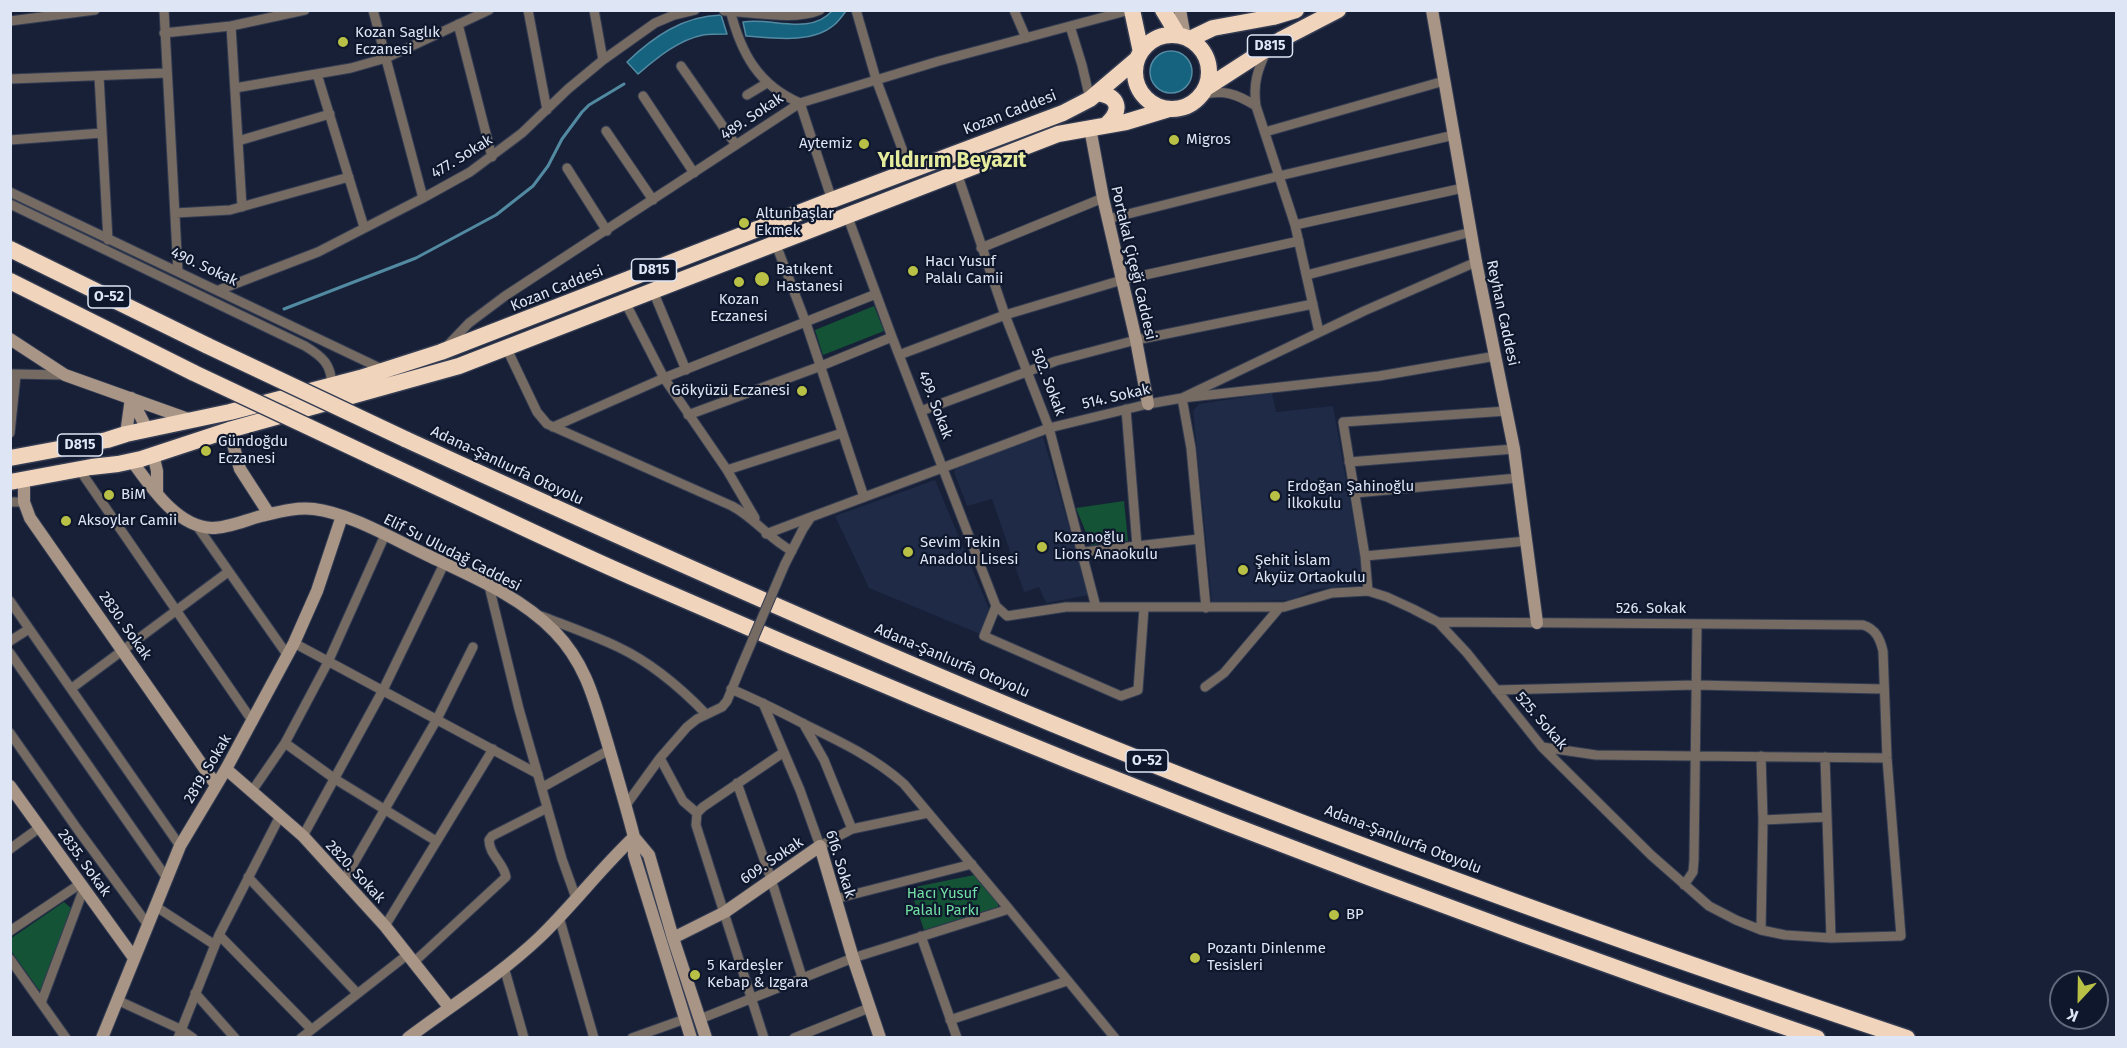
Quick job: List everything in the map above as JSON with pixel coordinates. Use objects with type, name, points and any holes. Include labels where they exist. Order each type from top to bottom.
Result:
[{"type":"highway","points":[[1131,10],[1139,55],[1136,79],[1141,92],[1151,103],[1169,109],[1188,106],[1204,92],[1210,75],[1208,63],[1203,50],[1184,37],[1163,10]]},
{"type":"highway","name":"D815","points":[[1184,37],[1213,28],[1296,10]]},
{"type":"highway","name":"D815","points":[[1204,92],[1268,47],[1338,10]]},
{"type":"highway","points":[[1139,55],[1155,39],[1170,35],[1184,37]]},
{"type":"highway","name":"Kozan Caddesi","points":[[10,458],[107,440],[230,412],[332,385],[441,352],[910,170],[1046,120],[1093,96],[1139,55]]},
{"type":"highway","points":[[1093,96],[1106,94],[1116,102],[1117,108],[1115,115],[1098,126]]},
{"type":"highway","name":"D815","points":[[17,481],[142,458],[229,430],[459,366],[1058,134],[1141,118],[1169,109]]},
{"type":"highway","name":"Adana-Şanlıurfa Otoyolu","points":[[10,249],[405,439],[648,550],[1053,724],[1520,903],[1696,967],[1907,1038]]},
{"type":"highway","name":"O-52","points":[[10,281],[194,373],[638,580],[870,679],[1343,868],[1680,991],[1817,1038]]},
{"type":"highway","points":[[126,434],[122,449],[142,458],[154,444],[148,431]]},
{"type":"street","points":[[10,21],[56,13],[95,10]]},
{"type":"street","points":[[164,10],[178,272]]},
{"type":"street","points":[[164,33],[231,26],[305,10]]},
{"type":"street","points":[[373,10],[423,198]]},
{"type":"street","points":[[236,88],[351,68],[386,58],[489,10]]},
{"type":"street","points":[[528,10],[547,110]]},
{"type":"street","points":[[594,10],[603,60]]},
{"type":"street","name":"477. Sokak","points":[[219,290],[318,252],[470,172],[522,133],[603,60],[662,15],[695,10]]},
{"type":"street","points":[[724,10],[797,15],[811,14],[820,10]]},
{"type":"street","points":[[856,10],[876,79],[910,170]]},
{"type":"street","points":[[1014,10],[1026,38]]},
{"type":"street","name":"489. Sokak","points":[[441,352],[469,324],[505,296],[800,103],[876,79],[1070,26],[1103,14],[1131,10]]},
{"type":"street","points":[[1180,10],[1184,37]]},
{"type":"street","name":"Reyhan Caddesi","points":[[1432,10],[1476,262],[1514,449],[1538,623]]},
{"type":"street","points":[[730,11],[745,53],[767,82],[781,95],[800,103],[832,200]]},
{"type":"street","points":[[458,24],[492,157]]},
{"type":"street","points":[[231,26],[242,207]]},
{"type":"street","points":[[1070,26],[1093,96]]},
{"type":"street","points":[[1268,47],[1255,76],[1256,106],[1295,225],[1319,333]]},
{"type":"street","points":[[681,66],[736,145]]},
{"type":"street","points":[[10,80],[166,73]]},
{"type":"street","points":[[317,74],[364,227]]},
{"type":"street","points":[[99,76],[108,240]]},
{"type":"street","points":[[1265,132],[1444,81]]},
{"type":"street","points":[[747,95],[767,82]]},
{"type":"street","points":[[1204,92],[1228,92],[1256,106]]},
{"type":"street","points":[[643,96],[694,173]]},
{"type":"street","points":[[238,141],[330,114]]},
{"type":"street","name":"Portakal Çiçeği Caddesi","points":[[1098,126],[1103,198],[1136,340],[1148,404]]},
{"type":"street","points":[[606,131],[653,200]]},
{"type":"street","points":[[10,141],[102,133]]},
{"type":"street","points":[[1108,219],[1454,135]]},
{"type":"street","points":[[567,168],[607,231]]},
{"type":"street","name":"502. Sokak","points":[[957,173],[1005,315],[1049,428],[1096,607]]},
{"type":"street","points":[[175,213],[219,212],[349,177]]},
{"type":"street","points":[[1295,225],[1463,188]]},
{"type":"street","name":"490. Sokak","points":[[10,192],[384,370]]},
{"type":"street","points":[[981,248],[1103,198]]},
{"type":"street","points":[[10,204],[305,346],[328,364],[332,385]]},
{"type":"street","name":"499. Sokak","points":[[847,215],[996,606]]},
{"type":"street","points":[[1307,275],[1471,232]]},
{"type":"street","points":[[899,355],[1005,315],[1122,280],[1299,241]]},
{"type":"street","points":[[776,242],[806,322],[864,497]]},
{"type":"street","points":[[1206,608],[1191,448],[1182,398],[1476,262]]},
{"type":"street","points":[[653,291],[686,370]]},
{"type":"street","points":[[553,428],[664,378],[876,294]]},
{"type":"street","points":[[625,302],[664,378],[727,470],[759,525]]},
{"type":"street","points":[[921,411],[1056,361],[1136,340],[1313,304]]},
{"type":"street","points":[[688,415],[892,337]]},
{"type":"street","points":[[10,339],[65,375],[191,420]]},
{"type":"street","points":[[506,347],[537,412],[553,428],[732,506],[751,517],[766,534],[792,551]]},
{"type":"street","name":"514. Sokak","points":[[766,534],[1049,428],[1126,409],[1182,398],[1379,376],[1496,356]]},
{"type":"street","points":[[10,433],[13,374],[65,375]]},
{"type":"street","points":[[131,398],[148,431]]},
{"type":"street","points":[[126,434],[131,398]]},
{"type":"street","points":[[1126,409],[1137,546]]},
{"type":"street","points":[[1144,608],[1138,690],[1121,696],[984,636],[996,606],[1007,616],[1054,609],[1096,607],[1280,607],[1326,594],[1368,591],[1365,555],[1342,422],[1507,411]]},
{"type":"street","points":[[229,430],[240,469],[269,514]]},
{"type":"street","points":[[727,470],[842,433]]},
{"type":"street","points":[[1349,462],[1514,449]]},
{"type":"street","points":[[142,458],[157,493],[177,515],[197,526],[288,656]]},
{"type":"street","points":[[142,458],[157,471],[157,493]]},
{"type":"street","points":[[79,469],[253,722]]},
{"type":"street","points":[[1355,492],[1518,478]]},
{"type":"street","name":"2830. Sokak","points":[[17,481],[30,518],[216,785]]},
{"type":"street","points":[[10,502],[24,502]]},
{"type":"street","name":"Elif Su Uludağ Caddesi","points":[[197,526],[221,527],[286,510],[316,509],[342,516],[489,586],[533,613],[555,632],[582,667],[588,681],[626,805],[634,837],[634,855],[691,1038]]},
{"type":"street","name":"2819. Sokak","points":[[102,1038],[180,846],[253,722],[294,643],[320,582],[342,516]]},
{"type":"street","points":[[626,805],[660,758],[687,727],[706,714],[722,707],[785,564],[811,517]]},
{"type":"street","points":[[252,791],[285,743],[328,662],[385,536]]},
{"type":"street","points":[[1083,552],[1199,539]]},
{"type":"street","points":[[1365,555],[1527,542]]},
{"type":"street","points":[[303,836],[383,690],[444,564]]},
{"type":"street","points":[[72,688],[228,572]]},
{"type":"street","points":[[489,586],[519,709],[576,898]]},
{"type":"street","name":"525. Sokak","points":[[1368,591],[1407,606],[1438,622],[1467,653],[1542,747],[1651,855],[1684,885],[1722,913],[1761,930],[1785,935],[1831,938],[1901,936],[1887,758]]},
{"type":"street","points":[[10,601],[180,846]]},
{"type":"street","points":[[1205,687],[1224,673],[1280,607]]},
{"type":"street","points":[[533,613],[620,647],[673,682],[706,714]]},
{"type":"street","name":"526. Sokak","points":[[1438,622],[1863,625],[1873,630],[1881,642],[1883,689]]},
{"type":"street","points":[[1684,885],[1693,872],[1697,624]]},
{"type":"street","points":[[10,641],[29,629]]},
{"type":"street","points":[[294,643],[538,774]]},
{"type":"street","points":[[344,880],[437,719],[473,647]]},
{"type":"street","points":[[10,653],[166,877]]},
{"type":"street","points":[[1496,690],[1695,685],[1883,689],[1887,758],[1596,755],[1542,747]]},
{"type":"street","points":[[731,689],[857,750],[884,766],[904,784],[1115,1038]]},
{"type":"street","name":"616. Sokak","points":[[763,703],[800,790],[820,846],[853,958],[880,1038]]},
{"type":"street","points":[[803,723],[824,760],[852,830]]},
{"type":"street","points":[[10,733],[148,925]]},
{"type":"street","points":[[285,743],[335,779],[436,841]]},
{"type":"street","points":[[385,926],[493,749]]},
{"type":"street","points":[[543,787],[609,750]]},
{"type":"street","points":[[764,1038],[696,825],[697,813],[703,807],[784,752]]},
{"type":"street","points":[[1761,756],[1763,820],[1761,930]]},
{"type":"street","points":[[1824,756],[1831,938]]},
{"type":"street","points":[[660,758],[683,801],[697,813]]},
{"type":"street","name":"2820. Sokak","points":[[226,769],[303,836],[385,926],[449,1007]]},
{"type":"street","points":[[737,783],[802,977]]},
{"type":"street","name":"2835. Sokak","points":[[10,786],[134,958]]},
{"type":"street","points":[[301,1038],[357,993],[410,958],[506,877],[490,848],[489,840],[492,836],[547,808]]},
{"type":"street","name":"609. Sokak","points":[[673,938],[725,912],[820,846],[852,830],[928,813]]},
{"type":"street","points":[[179,1033],[214,945],[280,816]]},
{"type":"street","points":[[1763,820],[1827,817]]},
{"type":"street","points":[[10,849],[39,828]]},
{"type":"street","points":[[408,1038],[504,967],[539,937],[634,837]]},
{"type":"street","name":"Elif Su Uludağ Caddesi","points":[[634,837],[649,855],[706,1038]]},
{"type":"street","points":[[835,899],[972,864]]},
{"type":"street","points":[[248,877],[357,993]]},
{"type":"street","points":[[10,931],[82,886]]},
{"type":"street","points":[[41,1003],[82,886]]},
{"type":"street","points":[[155,906],[214,945]]},
{"type":"street","points":[[700,1019],[853,958],[1009,909]]},
{"type":"street","points":[[559,917],[594,1038]]},
{"type":"street","points":[[219,935],[311,1029]]},
{"type":"street","points":[[921,936],[957,1038]]},
{"type":"street","points":[[10,959],[66,1038]]},
{"type":"street","points":[[504,967],[524,1038]]},
{"type":"street","points":[[950,1020],[1067,981]]},
{"type":"street","points":[[195,993],[236,1038]]},
{"type":"street","points":[[117,1000],[193,1038]]},
{"type":"street","points":[[794,1038],[869,1008]]},
{"type":"street","points":[[632,1038],[685,1019]]},
{"type":"shaded area","points":[[832,11],[846,11],[825,31],[804,37],[746,36],[743,22],[813,23]]},
{"type":"shaded area","points":[[721,15],[727,34],[703,35],[676,45],[638,74],[627,62],[658,36],[681,24],[707,16]]},
{"type":"shaded area","points":[[1171,51],[1179,52],[1186,57],[1191,64],[1191,80],[1186,87],[1179,92],[1171,93],[1163,92],[1156,87],[1151,80],[1150,72],[1151,64],[1156,57],[1163,52]]},
{"type":"shaded area","name":"Erdoğan Şahinoğlu İlkokulu","points":[[1272,393],[1276,412],[1333,406],[1364,580],[1358,584],[1312,590],[1292,600],[1212,602],[1193,411],[1199,404]]},
{"type":"shaded area","name":"Kozanoğlu Lions Anaokulu","points":[[1043,437],[1089,595],[1046,603],[1039,587],[1024,592],[992,499],[967,506],[954,472],[958,465]]},
{"type":"shaded area","name":"Sevim Tekin Anadolu Lisesi","points":[[935,480],[989,609],[980,634],[869,588],[835,516]]},
{"type":"green space","points":[[874,306],[884,331],[823,355],[815,330]]},
{"type":"green space","points":[[1124,501],[1128,541],[1091,545],[1076,508]]},
{"type":"green space","name":"Hacı Yusuf Palalı Parkı","points":[[979,874],[998,903],[998,907],[924,930],[910,888]]},
{"type":"green space","points":[[64,902],[71,908],[71,913],[43,988],[39,990],[11,951],[10,939]]},
{"type":"waterway","points":[[284,309],[416,258],[496,215],[533,186],[582,112],[589,105],[624,84]]},
{"type":"place","name":"Kozan Saglık Eczanesi","points":[[343,42]]},
{"type":"place","name":"Migros","points":[[1174,140]]},
{"type":"place","name":"Aytemiz","points":[[864,144]]},
{"type":"place","name":"Altunbaşlar Ekmek","points":[[744,223]]},
{"type":"place","name":"Hacı Yusuf Palalı Camii","points":[[913,271]]},
{"type":"place","name":"Batıkent Hastanesi","points":[[762,279]]},
{"type":"place","name":"Kozan Eczanesi","points":[[739,282]]},
{"type":"place","name":"Gökyüzü Eczanesi","points":[[802,391]]},
{"type":"place","name":"Gündoğdu Eczanesi","points":[[206,451]]},
{"type":"place","name":"BiM","points":[[109,495]]},
{"type":"place","name":"Erdoğan Şahinoğlu İlkokulu","points":[[1275,496]]},
{"type":"place","name":"Aksoylar Camii","points":[[66,521]]},
{"type":"place","name":"Kozanoğlu Lions Anaokulu","points":[[1042,547]]},
{"type":"place","name":"Sevim Tekin Anadolu Lisesi","points":[[908,552]]},
{"type":"place","name":"Şehit İslam Akyüz Ortaokulu","points":[[1243,570]]},
{"type":"place","name":"BP","points":[[1334,915]]},
{"type":"place","name":"Pozantı Dinlenme Tesisleri","points":[[1195,958]]},
{"type":"place","name":"5 Kardeşler Kebap & Izgara","points":[[695,975]]},
{"type":"district","name":"Yıldırım Beyazıt","points":[[952,161]]}]
